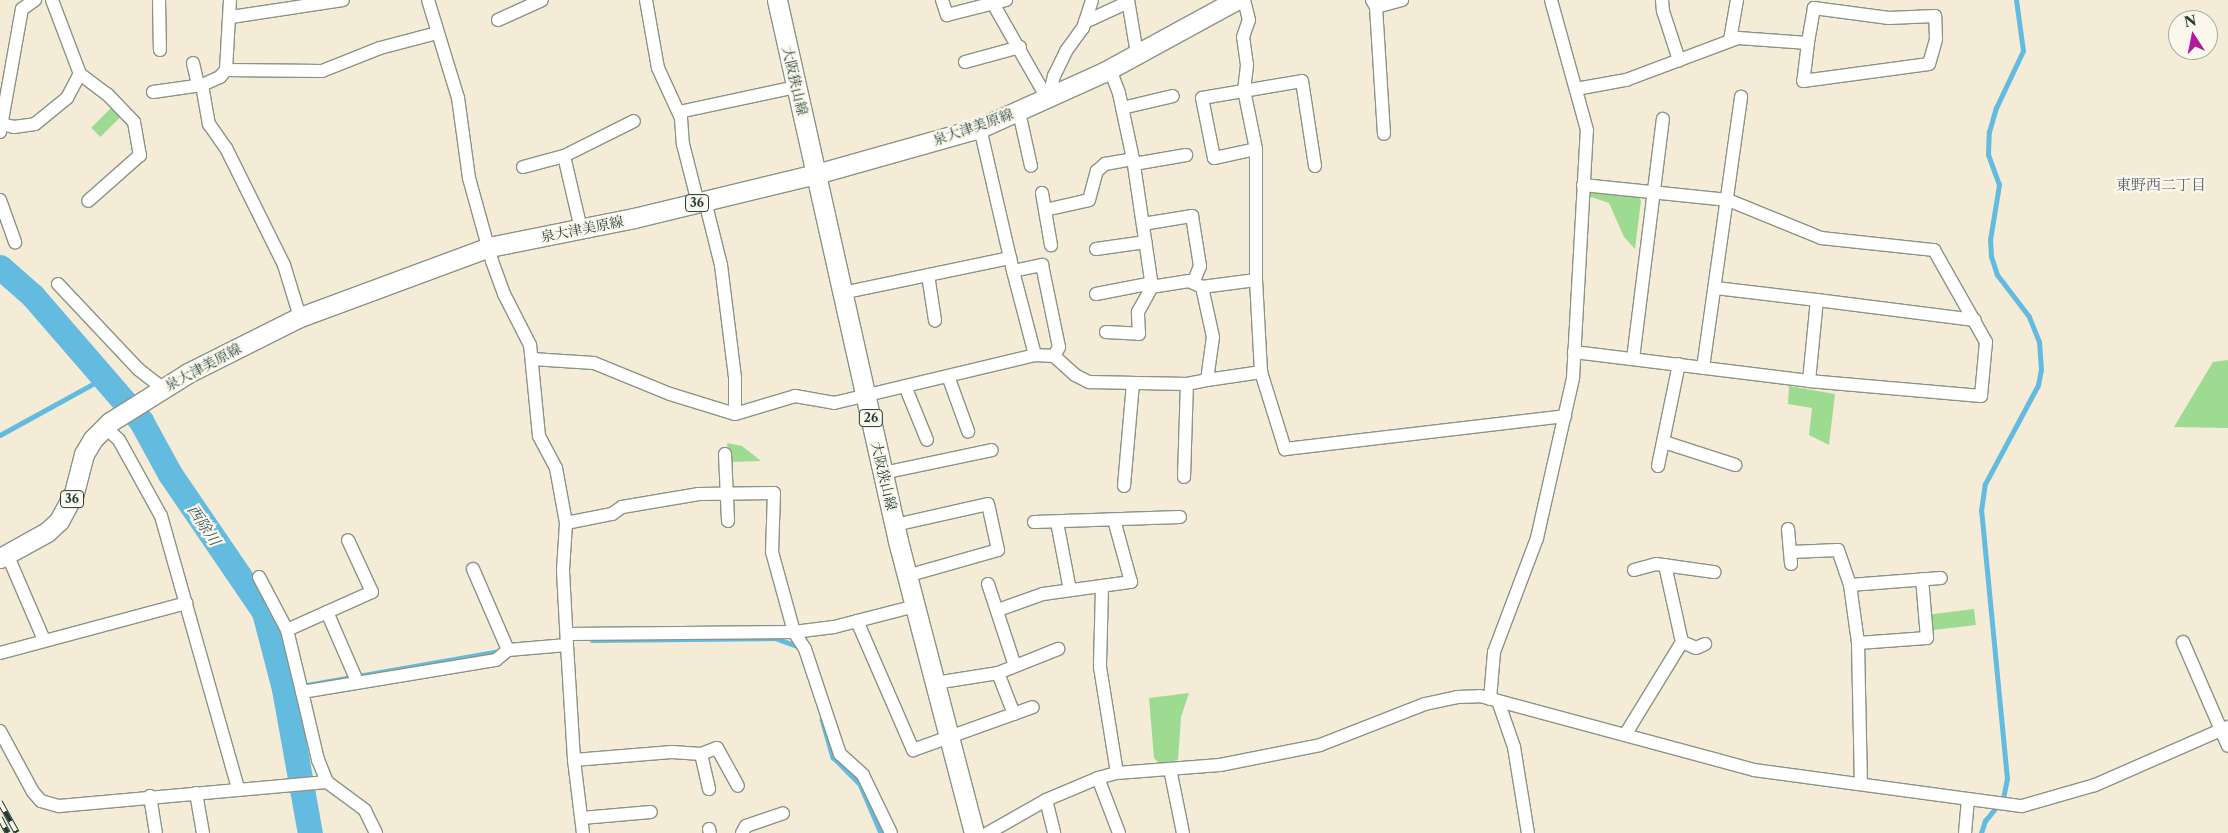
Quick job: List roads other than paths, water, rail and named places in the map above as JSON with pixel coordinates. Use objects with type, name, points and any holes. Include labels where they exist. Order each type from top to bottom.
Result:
[{"type":"main road","name":"大阪狭山線","points":[[777,0],[907,576],[974,833]]},
{"type":"main road","name":"泉大津美原線","points":[[4,556],[47,532],[59,521],[74,492],[84,454],[110,423],[158,390],[300,317],[489,247],[702,202],[816,174],[980,128],[1048,100],[1110,69],[1236,0]]},
{"type":"street","points":[[35,0],[22,9],[1,128],[35,124],[67,98],[80,74]]},
{"type":"street","points":[[52,0],[80,74],[107,94],[134,122],[140,155],[88,201]]},
{"type":"street","points":[[160,0],[160,50]]},
{"type":"street","points":[[153,92],[200,85],[220,77],[226,70],[231,17],[230,0]]},
{"type":"street","points":[[231,17],[343,0]]},
{"type":"street","points":[[428,0],[458,98],[469,178],[489,247],[504,294],[530,345],[539,436],[556,468],[566,523],[563,570],[574,760],[583,833]]},
{"type":"street","points":[[498,20],[542,0]]},
{"type":"street","points":[[646,0],[658,68],[678,112],[721,265],[735,378],[735,414]]},
{"type":"street","points":[[942,0],[948,15],[1006,0]]},
{"type":"street","points":[[1048,100],[1066,51],[1085,22],[1092,0]]},
{"type":"street","points":[[1244,0],[1249,20],[1243,37],[1247,65],[1244,90],[1256,149],[1256,280],[1260,372],[1285,449],[1565,416]]},
{"type":"street","points":[[1384,134],[1374,4],[1402,0]]},
{"type":"street","points":[[1528,833],[1514,747],[1494,700],[1494,652],[1537,538],[1565,416],[1574,352],[1587,130],[1551,0]]},
{"type":"street","points":[[1662,0],[1663,11],[1679,60]]},
{"type":"street","points":[[1730,40],[1737,0]]},
{"type":"street","points":[[1085,22],[1128,1],[1137,54]]},
{"type":"street","points":[[992,3],[1020,47],[1048,100]]},
{"type":"street","points":[[1814,8],[1889,18],[1935,16],[1936,39],[1929,64],[1803,81],[1808,43],[1814,8]]},
{"type":"street","points":[[226,70],[322,71],[380,48],[437,33]]},
{"type":"street","points":[[1576,89],[1626,80],[1738,38],[1808,43]]},
{"type":"street","points":[[965,62],[1020,47]]},
{"type":"street","points":[[193,63],[209,124],[226,148],[284,265],[300,317]]},
{"type":"street","points":[[1106,332],[1139,334],[1138,312],[1152,285],[1134,161],[1122,108],[1110,69]]},
{"type":"street","points":[[1256,149],[1214,158],[1202,98],[1302,81],[1315,166]]},
{"type":"street","points":[[678,112],[796,87]]},
{"type":"street","points":[[1122,108],[1173,96]]},
{"type":"street","points":[[1703,368],[1716,288],[1741,97]]},
{"type":"street","points":[[1019,112],[1031,166]]},
{"type":"street","points":[[1633,359],[1663,119]]},
{"type":"street","points":[[523,167],[564,156],[634,121]]},
{"type":"street","points":[[980,128],[1035,355]]},
{"type":"street","points":[[1045,210],[1088,200],[1097,171],[1105,164],[1186,155]]},
{"type":"street","points":[[564,156],[581,229]]},
{"type":"street","points":[[1574,352],[1809,381],[1980,396],[1986,342],[1934,250],[1821,238],[1728,200],[1583,185]]},
{"type":"street","points":[[1042,193],[1051,245]]},
{"type":"street","points":[[0,200],[15,242]]},
{"type":"street","points":[[1143,224],[1192,216],[1200,266],[1197,285],[1213,337],[1207,380]]},
{"type":"street","points":[[1096,249],[1146,242]]},
{"type":"street","points":[[842,293],[1010,258]]},
{"type":"street","points":[[1013,270],[1042,265],[1059,347],[1054,356]]},
{"type":"street","points":[[928,275],[935,320]]},
{"type":"street","points":[[1096,294],[1152,285],[1197,285],[1256,280]]},
{"type":"street","points":[[58,284],[158,390]]},
{"type":"street","points":[[1716,288],[1974,320]]},
{"type":"street","points":[[1809,381],[1817,300]]},
{"type":"street","points":[[532,360],[594,363],[670,394],[735,414],[795,396],[834,403],[1035,355],[1054,356],[1075,375],[1089,382],[1187,384],[1260,372]]},
{"type":"street","points":[[1658,466],[1679,364]]},
{"type":"street","points":[[948,376],[968,431]]},
{"type":"street","points":[[1124,486],[1133,384]]},
{"type":"street","points":[[1184,477],[1187,384]]},
{"type":"street","points":[[905,386],[927,440]]},
{"type":"street","points":[[110,423],[161,516],[238,789]]},
{"type":"street","points":[[1664,442],[1735,465]]},
{"type":"street","points":[[883,472],[992,450]]},
{"type":"street","points":[[725,454],[728,521]]},
{"type":"street","points":[[566,523],[612,514],[622,507],[699,494],[774,493],[772,552],[794,632],[805,649],[840,754],[863,775],[891,833]]},
{"type":"street","points":[[895,525],[988,504],[998,550],[907,576]]},
{"type":"street","points":[[1034,522],[1180,517]]},
{"type":"street","points":[[998,610],[1043,594],[1102,588],[1131,582],[1114,520]]},
{"type":"street","points":[[1057,522],[1070,590]]},
{"type":"street","points":[[1788,529],[1791,558],[1838,550],[1850,585],[1858,643],[1861,784]]},
{"type":"street","points":[[287,630],[372,592],[348,540]]},
{"type":"street","points":[[4,556],[44,640]]},
{"type":"street","points":[[1625,736],[1682,642],[1665,565]]},
{"type":"street","points":[[1634,570],[1665,565],[1714,572]]},
{"type":"street","points":[[473,569],[508,650]]},
{"type":"street","points":[[259,577],[287,630],[324,782]]},
{"type":"street","points":[[1850,585],[1941,578]]},
{"type":"street","points":[[1858,643],[1927,638],[1922,579]]},
{"type":"street","points":[[988,584],[1015,666]]},
{"type":"street","points":[[1102,588],[1100,667],[1117,773]]},
{"type":"street","points":[[0,653],[186,603]]},
{"type":"street","points":[[302,691],[496,660],[508,650],[568,639],[794,632],[857,621],[915,606]]},
{"type":"street","points":[[327,612],[357,681]]},
{"type":"street","points":[[857,621],[913,750],[1032,707]]},
{"type":"street","points":[[1682,642],[1696,648],[1705,644]]},
{"type":"street","points":[[2183,642],[2224,728],[2228,746]]},
{"type":"street","points":[[935,683],[998,673],[1058,649]]},
{"type":"street","points":[[998,673],[1014,714]]},
{"type":"street","points":[[988,833],[1046,800],[1098,778],[1117,773],[1220,765],[1320,745],[1425,704],[1457,697],[1494,700],[1754,770],[2000,804],[2031,804],[2095,785],[2224,728]]},
{"type":"street","points":[[0,731],[41,801],[59,806],[150,796],[324,782],[364,810],[376,833]]},
{"type":"street","points":[[574,760],[672,752],[701,754],[717,748],[738,786]]},
{"type":"street","points":[[701,754],[709,789]]},
{"type":"street","points":[[1170,769],[1183,833]]},
{"type":"street","points":[[1098,778],[1119,833]]},
{"type":"street","points":[[196,793],[202,833]]},
{"type":"street","points":[[150,796],[156,833]]},
{"type":"street","points":[[1046,800],[1054,833]]},
{"type":"street","points":[[1965,833],[1968,800]]},
{"type":"street","points":[[582,818],[651,812]]},
{"type":"street","points":[[742,833],[746,826],[783,813]]},
{"type":"waterway","points":[[1981,833],[1985,821],[2003,799],[2007,779],[1981,511],[1985,484],[2038,385],[2041,370],[2039,342],[2029,317],[1997,275],[1991,257],[1990,240],[1999,185],[1988,155],[1989,132],[1996,108],[2023,51],[2016,0]]},
{"type":"waterway","name":"西除川","points":[[0,267],[32,295],[141,421],[170,474],[264,612],[284,689],[310,833]]},
{"type":"waterway","points":[[0,435],[102,379]]},
{"type":"waterway","points":[[592,640],[775,638],[797,646]]},
{"type":"waterway","points":[[284,689],[500,651]]},
{"type":"waterway","points":[[822,719],[833,757],[860,784],[881,833]]},
{"type":"railway","points":[[0,802],[17,833]]},
{"type":"railway","points":[[0,818],[8,833]]},
{"type":"district","name":"東野西二丁目","points":[[2161,185]]}]
